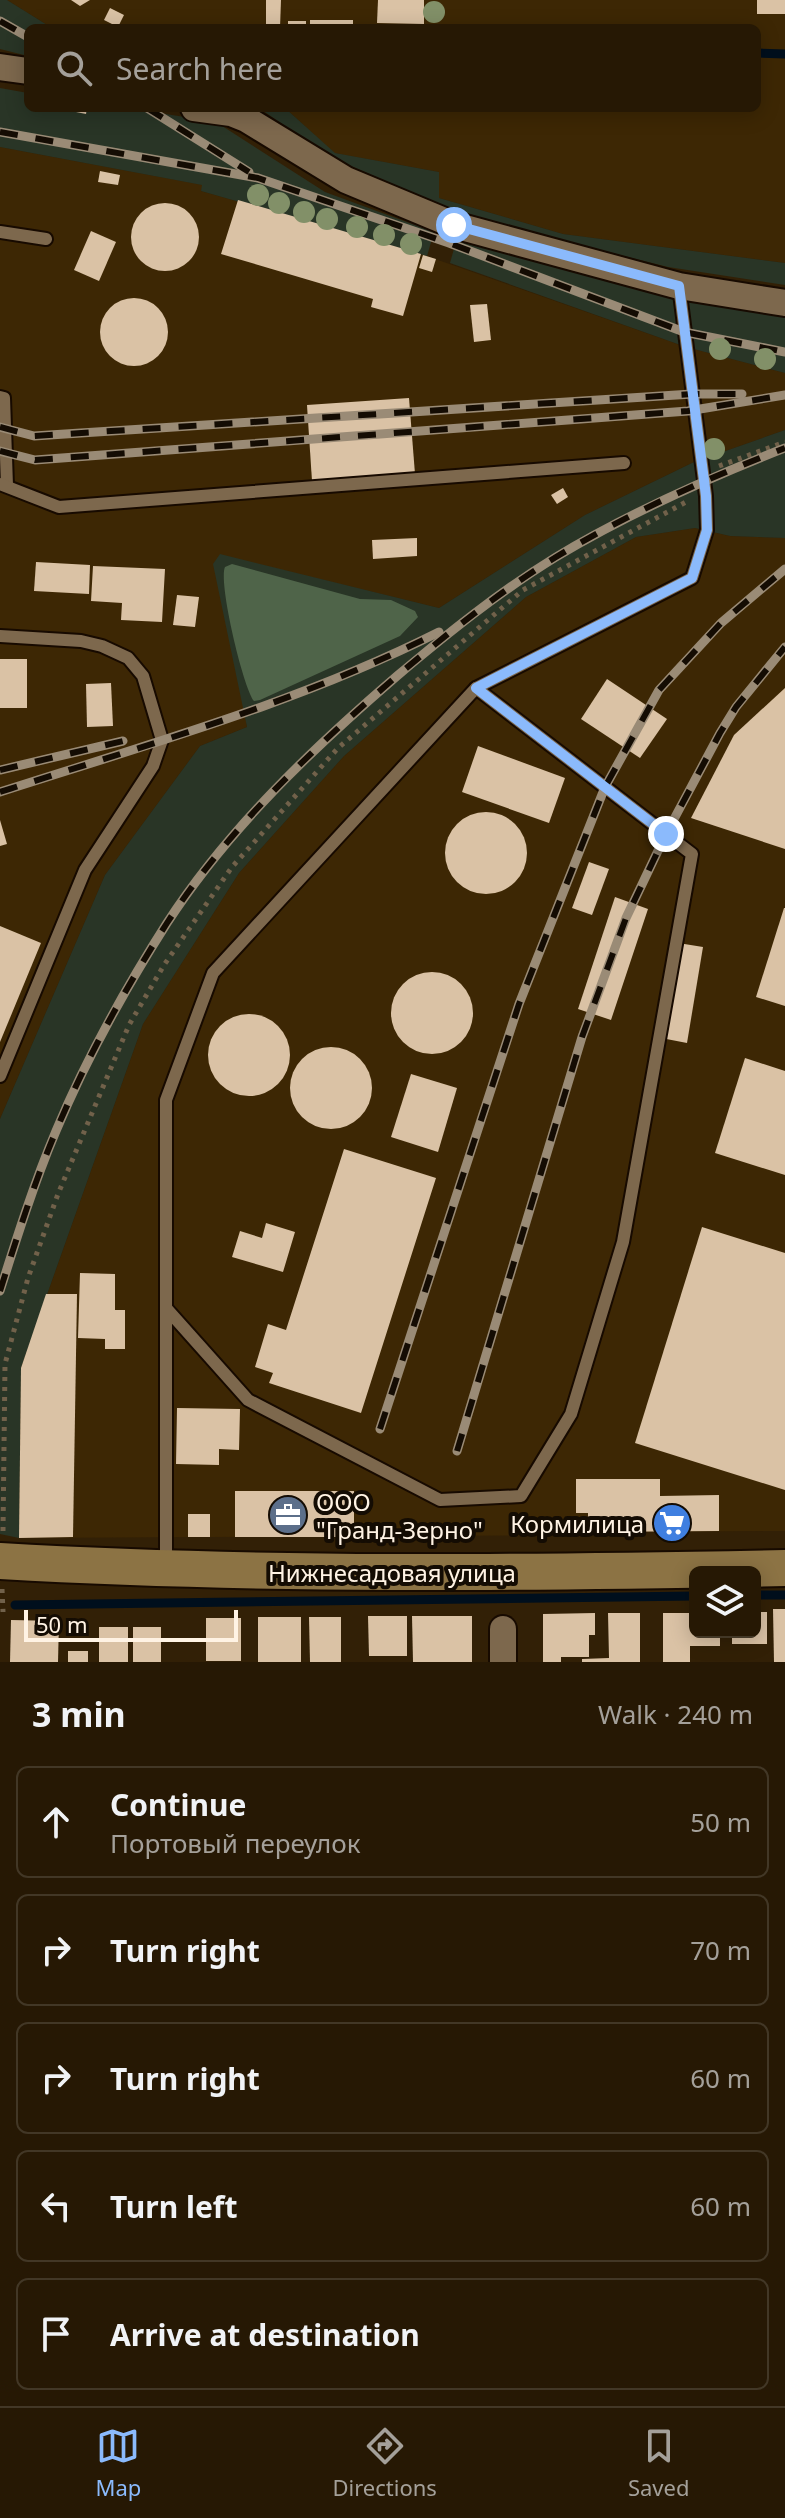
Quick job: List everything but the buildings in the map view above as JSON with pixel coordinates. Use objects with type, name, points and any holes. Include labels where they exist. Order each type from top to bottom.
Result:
[{"type":"street","points":[[0,67],[24,70]]},
{"type":"street","points":[[224,112],[246,119],[346,180],[454,225],[679,286],[785,303]]},
{"type":"street","name":"Нижнесадовая улица","points":[[1,1562],[166,1570],[503,1573],[785,1568]]},
{"type":"street","points":[[503,1629],[503,1662]]},
{"type":"lane","points":[[0,232],[46,239]]},
{"type":"lane","points":[[166,1570],[166,1100],[213,973],[476,688],[692,578],[707,530],[679,286]]},
{"type":"lane","points":[[0,397],[4,398],[3,485],[59,507],[624,463]]},
{"type":"lane","points":[[0,636],[81,641],[102,646],[128,658],[143,676],[162,740],[153,766],[85,870],[0,1076]]},
{"type":"lane","points":[[166,1308],[248,1400],[440,1500],[521,1496],[571,1414],[623,1242],[692,854],[476,688]]},
{"type":"path","points":[[3,1612],[1,1562],[5,1364],[28,1278],[58,1194],[144,996],[232,867],[338,748],[523,590],[687,501],[686,479],[785,442]]},
{"type":"shaded area","points":[[7,0],[785,0],[785,263],[563,234],[439,198],[439,172],[334,153],[289,112],[761,112],[761,24],[46,24]]},
{"type":"shaded area","points":[[0,147],[203,185],[201,191],[421,254],[686,347],[785,373],[785,430],[694,462],[585,515],[439,608],[220,555],[247,727],[200,746],[105,875],[0,1119]]},
{"type":"shaded area","name":"ООО \"Гранд-Зерно\"","points":[[695,528],[730,536],[785,538],[785,1531],[19,1538],[21,1368],[143,1024],[239,873],[344,756],[526,597],[636,537]]},
{"type":"green space","points":[[0,0],[7,0],[46,24],[24,24],[24,55],[0,49]]},
{"type":"green space","points":[[0,88],[24,92],[24,112],[153,112],[216,122],[325,192],[434,232],[427,256],[201,191],[202,185],[0,147]]},
{"type":"green space","points":[[265,112],[289,112],[335,153],[439,172],[439,198],[563,234],[785,263],[785,285],[668,267],[468,217],[328,156]]},
{"type":"green space","points":[[457,238],[785,311],[785,373],[686,347],[450,263]]},
{"type":"green space","points":[[785,430],[785,538],[730,536],[695,528],[636,537],[526,597],[344,756],[239,873],[143,1024],[21,1368],[19,1538],[0,1534],[0,1119],[105,875],[200,746],[247,727],[213,564],[220,554],[439,608],[585,515],[694,462]]},
{"type":"green space","points":[[232,564],[360,599],[391,600],[415,611],[418,617],[400,636],[254,701],[244,676],[228,612],[224,576],[225,567]]},
{"type":"waterway","points":[[761,53],[785,54]]},
{"type":"waterway","points":[[761,1595],[785,1595]]},
{"type":"waterway","points":[[15,1605],[689,1596]]},
{"type":"railway","points":[[0,21],[24,35]]},
{"type":"railway","points":[[153,112],[249,172]]},
{"type":"railway","points":[[0,132],[258,178],[449,243],[684,332],[785,352]]},
{"type":"railway","points":[[0,427],[34,436],[692,394],[742,394]]},
{"type":"railway","points":[[0,451],[35,460],[688,411],[785,395]]},
{"type":"railway","points":[[0,1291],[48,1151],[80,1077],[107,1025],[167,923],[244,823],[303,761],[397,676],[514,584],[640,511],[785,448]]},
{"type":"railway","points":[[380,1429],[519,1004],[605,787],[659,690],[721,623],[785,569]]},
{"type":"railway","points":[[0,792],[278,701],[439,632]]},
{"type":"railway","points":[[457,1451],[582,1037],[626,918],[720,733],[736,707],[785,647]]},
{"type":"railway","points":[[0,770],[123,741]]},
{"type":"place","name":"ООО \"Гранд-Зерно\"","points":[[288,1515]]},
{"type":"place","name":"Кормилица","points":[[672,1523]]},
{"type":"route","points":[[454,225],[679,286],[706,496],[707,530],[692,578],[476,688],[666,834]]}]
